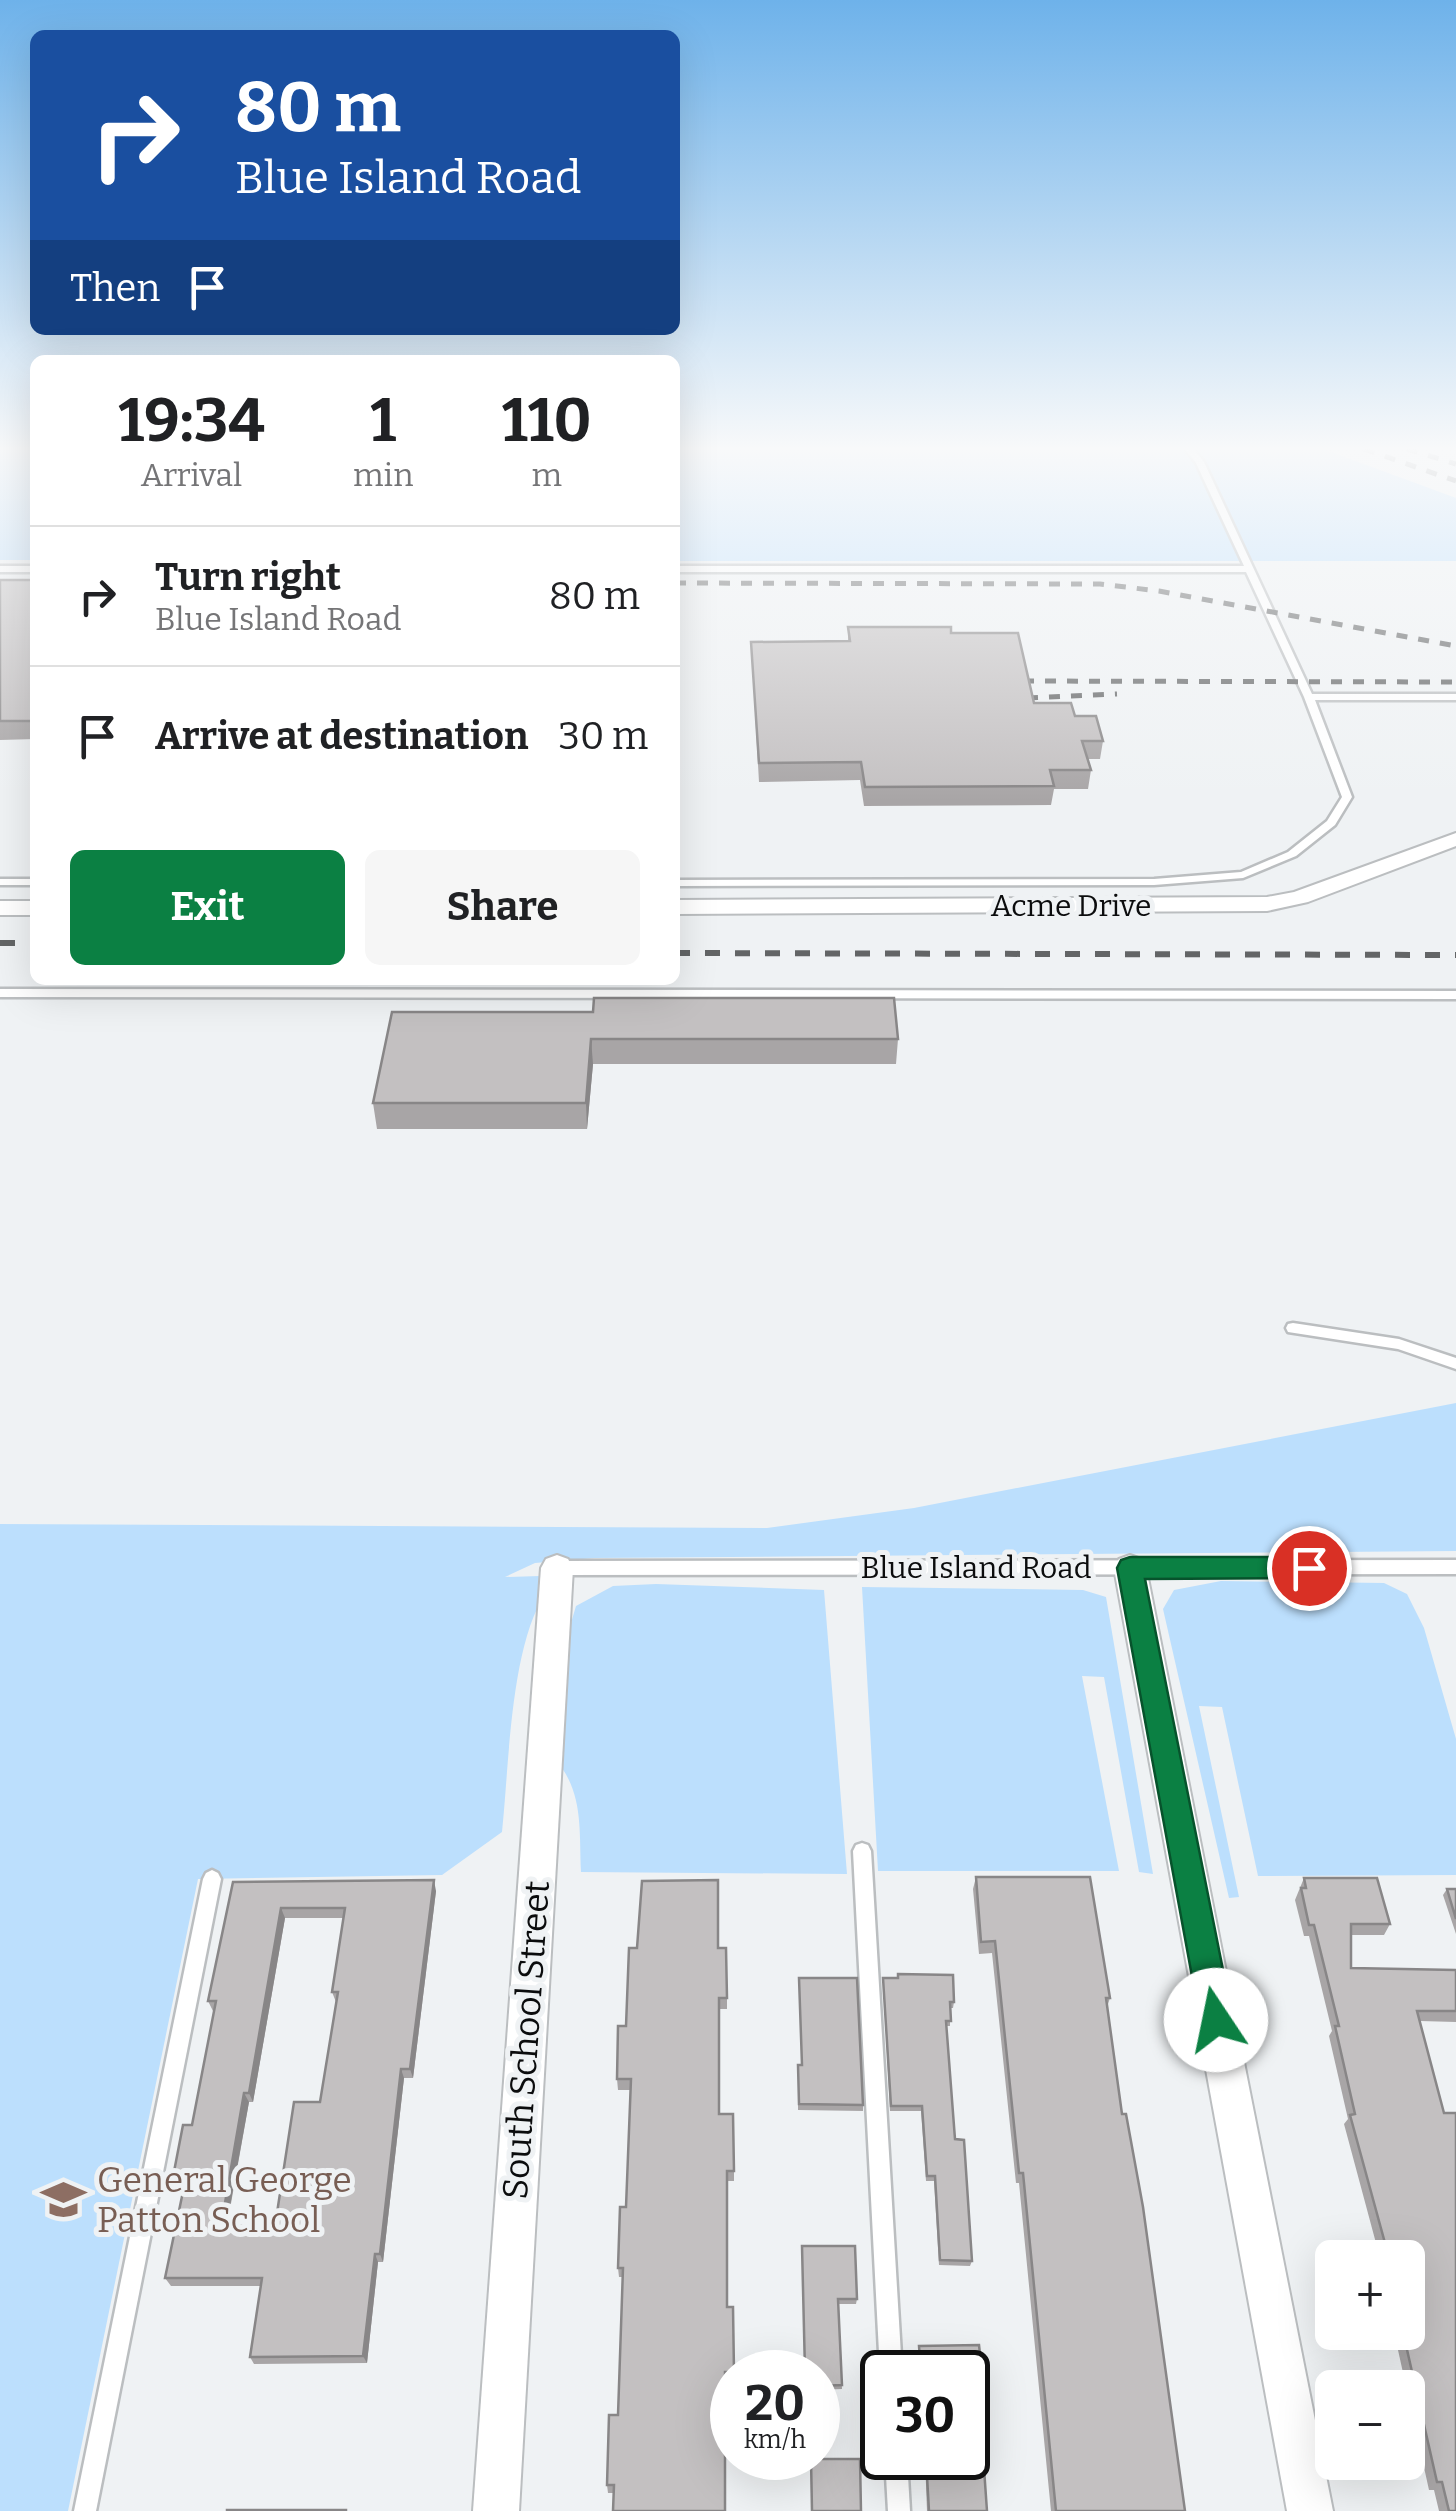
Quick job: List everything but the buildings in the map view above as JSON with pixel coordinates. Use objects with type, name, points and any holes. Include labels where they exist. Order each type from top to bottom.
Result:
[{"type":"street","name":"Acme Drive","points":[[680,907],[1267,904],[1300,897],[1456,839]]},
{"type":"street","points":[[0,908],[30,908]]},
{"type":"street","name":"South School Street","points":[[496,2511],[557,1568]]},
{"type":"street","points":[[1130,1568],[1310,2511]]},
{"type":"lane","points":[[680,882],[1154,882],[1243,875],[1292,854],[1342,810],[1346,786],[1249,566]]},
{"type":"lane","points":[[0,569],[30,569]]},
{"type":"lane","points":[[680,569],[1250,569]]},
{"type":"lane","points":[[1309,698],[1456,698]]},
{"type":"lane","points":[[0,882],[30,882]]},
{"type":"lane","points":[[2,995],[1456,994]]},
{"type":"lane","points":[[1293,1328],[1399,1344],[1456,1364]]},
{"type":"lane","name":"Blue Island Road","points":[[557,1568],[1456,1567]]},
{"type":"lane","points":[[862,1851],[890,2350]]},
{"type":"lane","points":[[85,2511],[212,1879]]},
{"type":"lane","points":[[897,2480],[899,2511]]},
{"type":"shaded area","points":[[1456,1403],[1456,1551],[595,1558],[535,1563],[505,1577],[572,1575],[546,1593],[525,1643],[513,1708],[502,1832],[442,1875],[198,1879],[68,2511],[0,2511],[0,1524],[767,1528],[914,1508]]},
{"type":"shaded area","points":[[1221,1581],[1384,1583],[1407,1594],[1424,1628],[1456,1739],[1456,1875],[1258,1876],[1222,1707],[1199,1706],[1239,1897],[1229,1898],[1163,1609],[1174,1590]]},
{"type":"shaded area","points":[[613,1586],[824,1590],[847,1874],[581,1872],[575,1797],[554,1758],[566,1640],[576,1606]]},
{"type":"shaded area","points":[[862,1587],[1083,1590],[1106,1597],[1153,1874],[1139,1872],[1104,1677],[1082,1676],[1119,1871],[878,1871]]},
{"type":"railway","points":[[680,583],[1100,584],[1159,591],[1456,646]]},
{"type":"railway","points":[[1023,681],[1456,682]]},
{"type":"railway","points":[[1027,698],[1117,694]]},
{"type":"railway","points":[[0,943],[30,943]]},
{"type":"railway","points":[[680,953],[1456,955]]},
{"type":"place","name":"General George Patton School","points":[[64,2200]]},
{"type":"route","points":[[1216,2020],[1130,1568],[1309,1568]]}]
